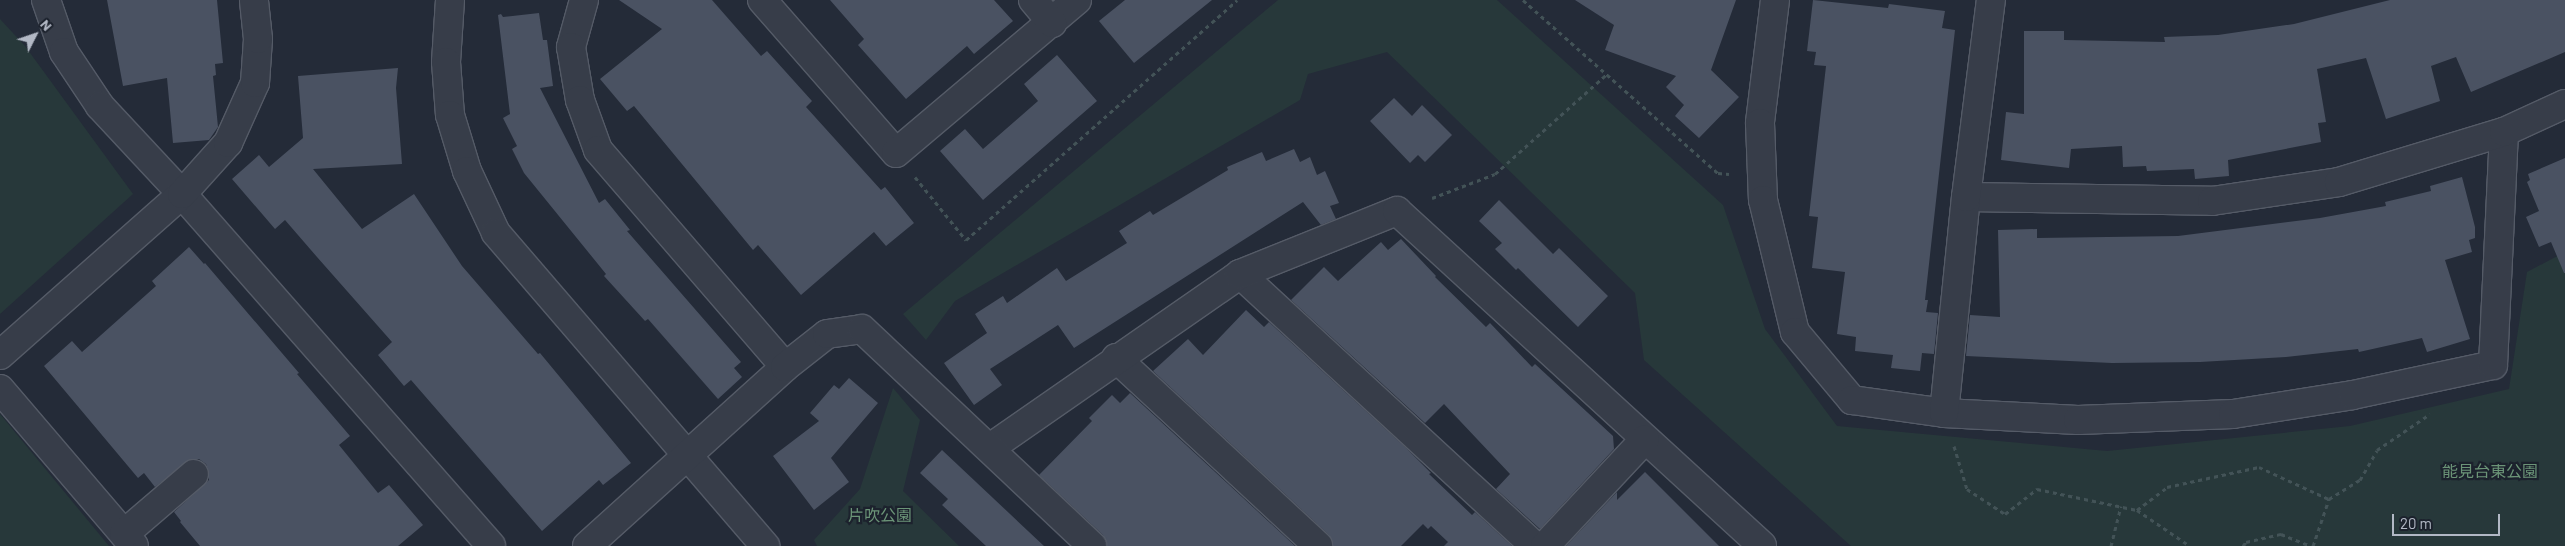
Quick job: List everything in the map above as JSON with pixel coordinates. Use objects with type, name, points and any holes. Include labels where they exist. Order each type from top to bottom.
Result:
[{"type":"street","points":[[46,0],[64,52],[100,106],[182,194],[491,546]]},
{"type":"street","points":[[0,355],[182,194],[228,143],[255,83],[258,39],[254,0]]},
{"type":"street","points":[[450,0],[446,62],[450,115],[467,171],[496,233],[765,546]]},
{"type":"street","points":[[584,0],[571,47],[580,100],[598,150],[786,367]]},
{"type":"street","points":[[762,0],[896,153],[1077,0]]},
{"type":"street","points":[[1033,0],[1052,22]]},
{"type":"street","points":[[1775,0],[1760,123],[1763,200],[1795,332],[1852,400],[1944,413],[2078,420],[2233,414],[2353,395],[2493,365],[2504,132]]},
{"type":"street","points":[[1944,413],[1966,197],[1991,0]]},
{"type":"street","points":[[1966,197],[2212,201],[2339,182],[2504,132],[2565,104]]},
{"type":"street","points":[[990,448],[1116,358],[1240,274],[1397,211],[1762,546]]},
{"type":"street","points":[[1240,274],[1535,546]]},
{"type":"street","points":[[587,546],[786,367],[827,334],[862,330],[990,448],[1092,546]]},
{"type":"street","points":[[1116,358],[1318,546]]},
{"type":"street","points":[[0,389],[129,540],[194,474]]},
{"type":"street","points":[[1545,546],[1645,439]]},
{"type":"path","points":[[896,153],[966,240],[1237,0]]},
{"type":"path","points":[[1523,0],[1718,173],[1762,180]]},
{"type":"path","points":[[1397,211],[1495,174],[1607,74]]},
{"type":"path","points":[[2242,546],[2246,542],[2281,534],[2312,546],[2329,499],[2360,480],[2377,450],[2432,412],[2443,376]]},
{"type":"path","points":[[1944,413],[1967,488],[2006,514],[2037,490],[2138,510],[2190,546]]},
{"type":"path","points":[[2138,510],[2167,487],[2259,467],[2329,499]]},
{"type":"path","points":[[2111,546],[2121,506]]},
{"type":"green space","name":"能見台東公園","points":[[1278,0],[1497,0],[1723,205],[1765,329],[1837,426],[2107,451],[2350,426],[2509,389],[2527,272],[2565,252],[2565,546],[1851,546],[1644,360],[1635,293],[1387,52],[1308,74],[1300,100],[955,301],[926,340],[903,314]]},
{"type":"green space","points":[[0,19],[25,46],[133,194],[0,314]]},
{"type":"green space","name":"片吹公園","points":[[893,388],[920,420],[903,491],[959,546],[817,546],[814,540],[860,489]]},
{"type":"green space","points":[[0,414],[109,546],[0,546]]},
{"type":"building","points":[[107,0],[217,0],[223,63],[215,64],[216,75],[213,76],[218,127],[209,140],[173,143],[167,78],[123,86]]},
{"type":"building","points":[[619,0],[712,0],[761,56],[767,51],[812,101],[806,107],[881,190],[885,187],[914,223],[886,246],[874,232],[801,295],[758,245],[753,250],[634,106],[627,111],[600,79],[662,29]]},
{"type":"building","points":[[830,0],[994,0],[1013,21],[974,54],[967,46],[906,99],[858,45],[864,39]]},
{"type":"building","points":[[1125,0],[1212,0],[1134,63],[1099,21]]},
{"type":"building","points":[[1575,0],[1736,0],[1711,70],[1739,97],[1699,138],[1675,116],[1684,105],[1666,87],[1676,76],[1605,50],[1614,25]]},
{"type":"building","points":[[1813,0],[1888,8],[1889,4],[1945,11],[1942,28],[1955,30],[1925,300],[1928,300],[1926,312],[1938,313],[1934,354],[1922,353],[1920,371],[1891,368],[1893,355],[1855,351],[1856,337],[1837,334],[1845,272],[1812,268],[1818,217],[1809,216],[1826,66],[1814,65],[1816,52],[1807,51]]},
{"type":"building","points":[[2390,0],[2565,0],[2565,52],[2471,92],[2456,57],[2431,66],[2440,101],[2386,119],[2366,58],[2317,69],[2326,122],[2318,123],[2321,142],[2228,160],[2229,176],[2195,179],[2194,169],[2147,171],[2146,166],[2123,167],[2122,146],[2071,149],[2069,168],[2001,160],[2006,112],[2024,114],[2024,31],[2064,31],[2064,40],[2165,42],[2164,37],[2218,35],[2294,24]]},
{"type":"building","points":[[539,13],[543,40],[547,40],[553,86],[540,88],[599,203],[605,199],[630,230],[627,231],[741,362],[734,368],[742,377],[718,399],[648,319],[645,321],[604,276],[606,274],[524,173],[512,149],[517,146],[503,118],[510,114],[498,15],[501,14],[503,17]]},
{"type":"building","points":[[1057,55],[1097,101],[983,200],[940,151],[965,129],[983,149],[1038,101],[1024,84]]},
{"type":"building","points":[[398,68],[396,88],[402,164],[313,169],[362,229],[414,194],[462,266],[538,354],[540,353],[631,463],[603,485],[599,480],[542,531],[411,380],[404,386],[378,355],[392,342],[285,220],[275,229],[232,179],[259,155],[269,167],[303,138],[298,76]]},
{"type":"building","points":[[1394,98],[1412,116],[1422,105],[1452,135],[1425,162],[1418,155],[1410,163],[1370,121]]},
{"type":"building","points":[[1294,149],[1300,162],[1310,157],[1317,175],[1325,171],[1339,203],[1330,206],[1336,219],[1321,225],[1303,202],[1074,348],[1058,325],[990,369],[1002,385],[974,405],[944,363],[987,333],[975,314],[1003,296],[1007,303],[1057,268],[1066,281],[1127,243],[1119,231],[1150,211],[1153,215],[1228,170],[1227,167],[1262,152],[1266,161]]},
{"type":"building","points":[[2565,158],[2564,273],[2551,242],[2539,247],[2526,217],[2539,211],[2527,182],[2530,180],[2528,174]]},
{"type":"building","points":[[2462,177],[2475,227],[2475,238],[2469,240],[2472,252],[2445,260],[2470,339],[2427,352],[2422,338],[2359,352],[2358,349],[2286,357],[2200,362],[2112,363],[1966,356],[1970,315],[2000,317],[1998,230],[2037,229],[2037,238],[2178,236],[2320,218],[2386,206],[2385,202],[2431,191],[2430,186]]},
{"type":"building","points":[[1499,200],[1553,254],[1559,248],[1608,296],[1578,327],[1518,268],[1516,270],[1495,249],[1502,243],[1479,221]]},
{"type":"building","points":[[1401,239],[1435,277],[1486,327],[1490,323],[1532,367],[1535,364],[1613,436],[1614,449],[1540,529],[1496,489],[1510,474],[1444,404],[1425,423],[1291,300],[1324,267],[1338,281],[1381,242],[1388,250]]},
{"type":"building","points":[[189,247],[205,263],[299,373],[297,374],[350,436],[339,445],[378,493],[389,485],[423,525],[398,546],[200,546],[174,512],[209,480],[206,464],[199,459],[191,459],[155,487],[144,473],[138,478],[44,366],[72,341],[82,352],[156,286],[152,281]]},
{"type":"building","points":[[1246,310],[1264,327],[1269,322],[1405,447],[1431,473],[1429,474],[1472,515],[1475,512],[1512,546],[1444,546],[1448,542],[1431,526],[1428,529],[1423,524],[1401,546],[1333,546],[1329,535],[1153,371],[1188,339],[1203,355]]},
{"type":"building","points":[[849,378],[878,403],[831,458],[849,482],[814,510],[773,456],[819,421],[810,413],[834,385],[839,389]]},
{"type":"building","points":[[1130,393],[1295,546],[1107,546],[1103,535],[1039,475],[1092,421],[1089,418],[1112,395],[1120,403]]},
{"type":"building","points":[[942,450],[1044,546],[986,546],[942,505],[948,499],[920,473]]},
{"type":"building","points":[[1645,472],[1719,546],[1566,546],[1617,492],[1617,500]]}]
